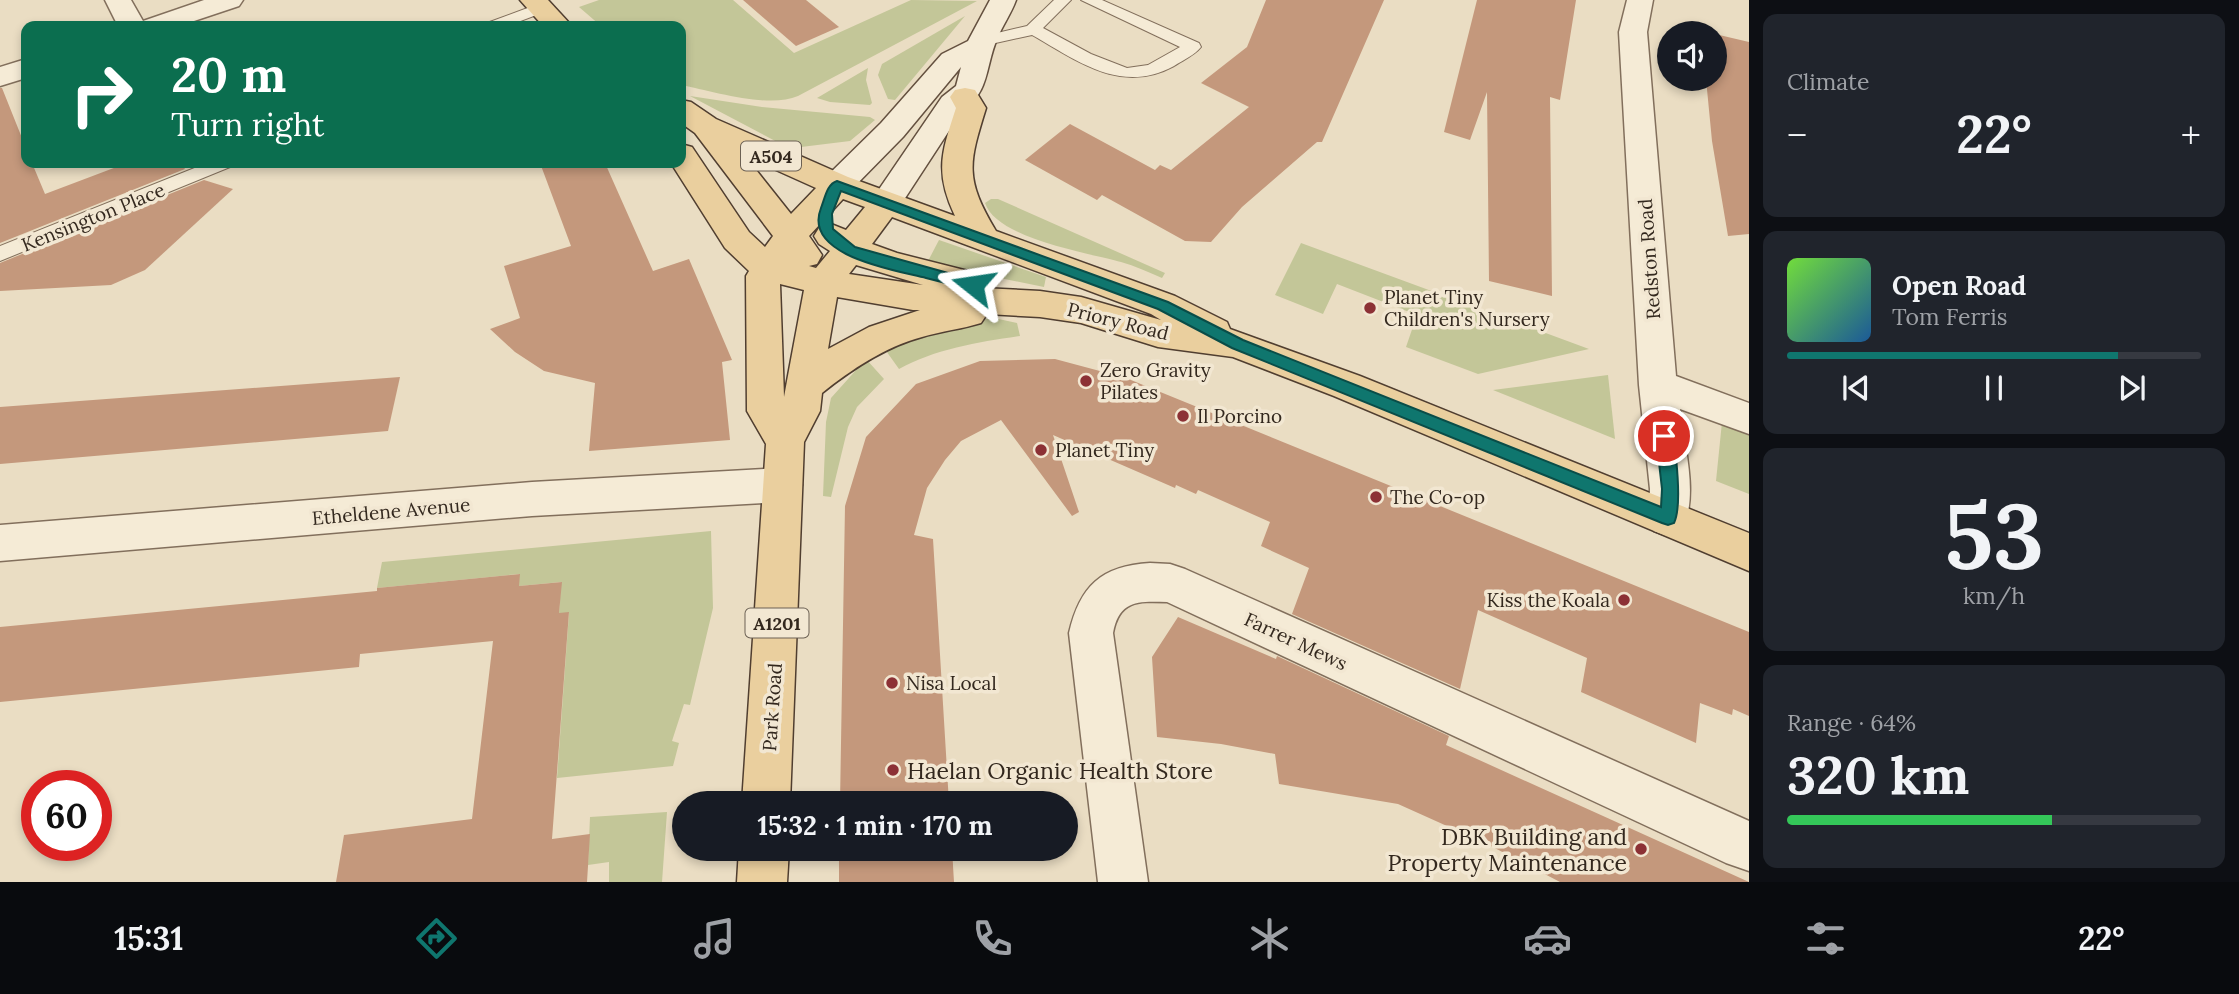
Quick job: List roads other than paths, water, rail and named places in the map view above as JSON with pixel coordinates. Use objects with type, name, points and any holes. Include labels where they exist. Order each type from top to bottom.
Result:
[{"type":"main road","points":[[965,97],[971,108],[957,151],[958,179],[970,216],[985,241]]},
{"type":"main road","points":[[693,118],[791,235],[824,282]]},
{"type":"main road","name":"A504","points":[[693,118],[837,185],[1163,305],[1237,344]]},
{"type":"main road","points":[[686,162],[737,240],[766,268]]},
{"type":"main road","points":[[785,442],[766,411],[761,290],[766,268],[791,235],[837,185]]},
{"type":"main road","points":[[837,185],[826,214],[826,229],[830,236],[850,251],[1040,304]]},
{"type":"main road","points":[[850,251],[885,204]]},
{"type":"main road","name":"A1201","points":[[824,282],[850,251]]},
{"type":"main road","name":"A504","points":[[766,268],[824,282]]},
{"type":"main road","name":"Priory Road","points":[[824,282],[913,297],[1040,304],[1081,310],[1158,333],[1237,344],[1749,552]]},
{"type":"main road","name":"Park Road","points":[[767,791],[776,657],[785,442],[801,411],[817,304],[824,282]]},
{"type":"main road","points":[[806,385],[845,355],[899,329],[949,317],[1040,304]]},
{"type":"main road","points":[[762,882],[763,861]]},
{"type":"street","points":[[118,0],[129,21]]},
{"type":"street","points":[[168,21],[230,0]]},
{"type":"street","points":[[885,204],[952,104],[965,97],[978,68],[981,43],[1003,0]]},
{"type":"street","name":"Redston Road","points":[[1640,0],[1633,32],[1658,385],[1670,489],[1668,518]]},
{"type":"street","points":[[837,185],[892,130],[952,61],[981,43]]},
{"type":"street","points":[[0,77],[21,70]]},
{"type":"street","points":[[1658,385],[1749,419]]},
{"type":"street","name":"Etheldene Avenue","points":[[0,543],[532,499],[782,485]]},
{"type":"street","name":"Farrer Mews","points":[[1123,882],[1091,633],[1098,606],[1120,587],[1142,582],[1170,583],[1743,846],[1749,846]]},
{"type":"lane","points":[[981,43],[1034,29],[1063,0]]},
{"type":"lane","points":[[1034,29],[1105,67],[1137,74],[1164,65],[1193,47],[1089,0]]},
{"type":"lane","points":[[507,21],[543,8]]},
{"type":"lane","name":"Kensington Place","points":[[0,254],[212,168]]},
{"type":"place","name":"Planet Tiny Children's Nursery","points":[[1370,308]]},
{"type":"place","name":"Zero Gravity Pilates","points":[[1086,381]]},
{"type":"place","name":"Il Porcino","points":[[1183,416]]},
{"type":"place","name":"Planet Tiny","points":[[1041,450]]},
{"type":"place","name":"The Co-op","points":[[1376,497]]},
{"type":"place","name":"Kiss the Koala","points":[[1624,600]]},
{"type":"place","name":"Nisa Local","points":[[892,683]]},
{"type":"place","name":"Haelan Organic Health Store","points":[[893,770]]},
{"type":"place","name":"DBK Building and Property Maintenance","points":[[1641,849]]}]
